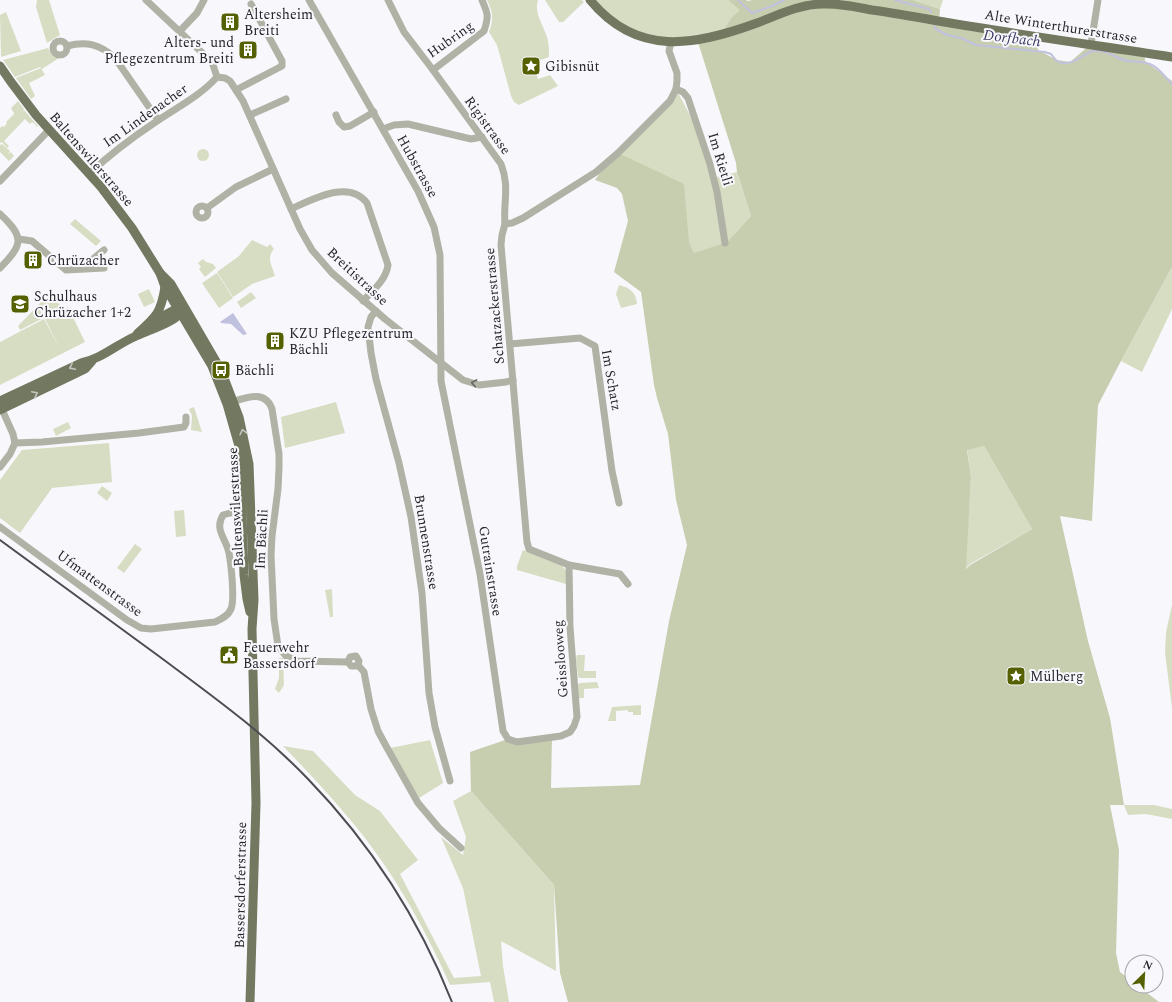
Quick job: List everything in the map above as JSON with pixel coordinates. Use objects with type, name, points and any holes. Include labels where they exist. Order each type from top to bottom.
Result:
[{"type":"main road","name":"Alte Winterthurerstrasse","points":[[590,0],[605,16],[620,28],[635,35],[652,40],[671,42],[721,34],[744,28],[792,10],[813,4],[831,4],[1172,56]]},
{"type":"main road","name":"Baltenswilerstrasse","points":[[0,66],[25,102],[89,174],[132,228],[160,273],[165,287],[181,310],[231,403],[246,449],[250,481],[247,513],[254,600],[252,617],[255,769]]},
{"type":"main road","name":"Baltenswilerstrasse","points":[[160,273],[171,284],[181,310]]},
{"type":"main road","points":[[1,406],[81,362],[92,360],[135,336],[152,322],[158,313],[163,301],[165,287]]},
{"type":"main road","points":[[152,322],[181,310]]},
{"type":"main road","points":[[135,336],[151,331],[181,310]]},
{"type":"main road","name":"Bassersdorferstrasse","points":[[250,1002],[255,858],[255,769]]},
{"type":"street","points":[[146,0],[212,62],[217,77]]},
{"type":"street","points":[[180,31],[197,13],[204,0]]},
{"type":"street","name":"Hubstrasse","points":[[309,0],[424,202],[434,227],[440,255],[440,362]]},
{"type":"street","name":"Hubring","points":[[388,0],[404,32],[433,70],[484,31],[487,22],[487,13],[482,0]]},
{"type":"street","points":[[1091,44],[1098,0]]},
{"type":"street","points":[[236,90],[282,66],[282,61],[251,4]]},
{"type":"street","points":[[505,224],[512,223],[523,218],[602,168],[670,101],[676,89],[677,73],[669,51],[671,42]]},
{"type":"street","points":[[66,46],[83,43],[95,44],[107,50],[115,58],[158,120]]},
{"type":"street","name":"Rigistrasse","points":[[433,70],[498,159],[505,173],[507,187],[505,224]]},
{"type":"street","name":"Breitistrasse","points":[[217,77],[225,78],[236,90],[250,115],[273,169],[312,250],[332,273],[376,312],[463,380],[471,383],[485,384],[513,380]]},
{"type":"street","name":"Im Lindenacher","points":[[89,174],[109,156],[158,120],[187,102],[217,77]]},
{"type":"street","name":"Im Rietli","points":[[676,89],[683,92],[688,98],[710,164],[717,192],[725,243]]},
{"type":"street","points":[[250,115],[286,99]]},
{"type":"street","points":[[336,115],[339,122],[344,127],[350,126],[374,112]]},
{"type":"street","points":[[383,129],[394,124],[408,124],[472,139],[482,137]]},
{"type":"street","points":[[0,181],[49,130]]},
{"type":"street","points":[[207,208],[236,187],[273,169]]},
{"type":"street","points":[[292,209],[327,194],[352,192],[362,197],[367,203],[388,265],[387,272],[383,279],[363,301]]},
{"type":"street","points":[[0,214],[11,224],[19,239],[17,248],[13,255],[0,268]]},
{"type":"street","name":"Schatzackerstrasse","points":[[505,224],[501,245],[527,542],[530,549],[569,565],[620,574],[628,584]]},
{"type":"street","points":[[19,239],[32,241],[66,270],[104,268]]},
{"type":"street","points":[[82,268],[104,250]]},
{"type":"street","name":"Brunnenstrasse","points":[[376,312],[371,317],[368,327],[371,353],[377,385],[399,463],[411,517],[422,593],[428,693],[435,727],[450,781]]},
{"type":"street","name":"Im Schatz","points":[[510,344],[580,338],[595,346],[612,471],[619,503]]},
{"type":"street","name":"Gutrainstrasse","points":[[440,362],[441,381],[480,574],[503,731],[508,739],[517,742],[552,737]]},
{"type":"street","name":"Im Bächli","points":[[231,403],[245,398],[259,396],[265,399],[272,409],[279,454],[278,489],[271,555],[274,619],[278,646],[286,656],[296,661],[348,662],[353,667],[358,665],[364,672],[370,710],[378,731],[418,803],[439,828],[461,848]]},
{"type":"street","points":[[0,467],[10,454],[15,443],[13,434],[1,406]]},
{"type":"street","points":[[15,443],[139,434],[184,427],[186,417]]},
{"type":"street","name":"Ufmattenstrasse","points":[[0,527],[127,620],[141,628],[151,629],[215,622],[228,615],[232,608],[233,600],[230,561],[219,527],[223,515],[230,513],[247,513]]},
{"type":"street","name":"Geisslooweg","points":[[552,737],[561,736],[570,732],[574,726],[576,717],[570,627],[569,565]]},
{"type":"green space","points":[[37,0],[49,0],[60,35],[47,43],[36,7]]},
{"type":"green space","points":[[487,0],[538,0],[537,10],[548,39],[549,57],[532,63],[538,79],[550,75],[558,86],[519,105],[514,102],[497,45],[489,32],[492,23],[492,16]]},
{"type":"green space","points":[[545,0],[582,0],[584,2],[563,22],[559,22]]},
{"type":"green space","points":[[594,0],[728,0],[741,10],[731,18],[721,34],[671,42],[620,28]]},
{"type":"green space","points":[[728,0],[913,0],[940,9],[939,21],[1038,36],[1038,50],[1057,60],[1070,62],[1091,44],[1144,52],[1145,61],[1172,81],[1172,267],[1098,405],[1092,521],[1060,516],[1088,641],[1110,718],[1124,805],[1110,805],[1119,850],[1116,953],[1120,972],[1124,975],[1124,994],[1148,994],[1159,1002],[568,1002],[560,973],[554,885],[471,791],[470,752],[508,739],[552,737],[551,788],[640,785],[669,621],[687,545],[676,500],[668,434],[654,385],[641,292],[614,272],[628,221],[622,194],[617,188],[595,180],[607,163],[618,153],[684,184],[689,242],[694,253],[727,242],[751,216],[697,39],[721,34],[731,18],[740,10]],"holes":[[[984,446],[1032,529],[970,565],[966,569],[971,477],[967,450]]]},
{"type":"green space","points":[[913,0],[943,0],[940,9]]},
{"type":"green space","points":[[6,12],[21,51],[1,57],[0,15]]},
{"type":"green space","points":[[48,48],[52,55],[59,58],[42,69],[40,67],[15,77],[3,60]]},
{"type":"green space","points":[[41,68],[45,75],[29,83],[35,96],[31,99],[16,78]]},
{"type":"green space","points":[[676,89],[692,119],[712,178],[737,172],[751,216],[727,242],[694,254],[689,242],[618,153]]},
{"type":"green space","points":[[18,101],[24,109],[22,112],[24,110],[38,126],[36,127],[36,125],[32,122],[30,124],[25,119],[4,141],[9,146],[7,148],[2,142],[0,143],[0,128],[2,126],[4,127],[7,123],[6,122],[13,115],[15,116],[11,108]]},
{"type":"green space","points":[[2,144],[10,151],[8,154],[11,152],[14,156],[9,161],[0,152],[0,145]]},
{"type":"green space","points":[[201,149],[205,149],[209,155],[205,161],[201,161],[197,157],[197,153]]},
{"type":"green space","points":[[75,219],[101,241],[96,246],[70,224]]},
{"type":"green space","points":[[252,240],[267,247],[270,244],[274,249],[270,255],[270,258],[275,276],[252,284],[233,297],[217,272],[239,256]]},
{"type":"green space","points":[[203,259],[206,262],[213,264],[216,268],[205,277],[199,269],[201,267],[198,263]]},
{"type":"green space","points":[[1172,267],[1172,309],[1142,372],[1121,361]]},
{"type":"green space","points":[[217,273],[233,298],[219,308],[202,283]]},
{"type":"green space","points":[[619,285],[632,291],[637,304],[621,308],[616,294]]},
{"type":"green space","points":[[149,289],[155,302],[144,307],[138,294]]},
{"type":"green space","points":[[251,292],[256,298],[241,308],[237,302]]},
{"type":"green space","points":[[49,294],[63,308],[20,330],[18,326]]},
{"type":"green space","points":[[68,307],[85,342],[0,385],[0,342],[44,319],[60,349],[45,319]]},
{"type":"green space","points":[[336,402],[345,433],[285,448],[281,417]]},
{"type":"green space","points":[[194,407],[202,432],[191,430],[192,416],[189,409]]},
{"type":"green space","points":[[68,422],[71,428],[56,436],[53,429]]},
{"type":"green space","points":[[109,443],[112,482],[52,488],[20,533],[0,518],[0,480],[22,450]]},
{"type":"green space","points":[[984,446],[1032,529],[970,564],[965,569],[971,477],[967,449]]},
{"type":"green space","points":[[102,486],[112,493],[107,501],[97,493]]},
{"type":"green space","points":[[184,510],[186,536],[176,537],[174,511]]},
{"type":"green space","points":[[135,544],[142,549],[124,573],[117,568]]},
{"type":"green space","points":[[523,550],[561,564],[566,571],[566,584],[517,570]]},
{"type":"green space","points":[[332,589],[333,617],[330,617],[325,590]]},
{"type":"green space","points":[[1172,605],[1172,708],[1165,653],[1166,632]]},
{"type":"green space","points":[[577,655],[585,655],[584,671],[596,671],[596,678],[578,677]]},
{"type":"green space","points":[[279,658],[283,658],[284,685],[279,693],[275,689],[279,678]]},
{"type":"green space","points":[[597,682],[599,688],[584,689],[584,698],[578,698],[577,685],[580,683]]},
{"type":"green space","points":[[641,705],[641,715],[633,715],[633,712],[628,712],[628,710],[616,711],[616,721],[608,721],[612,707]]},
{"type":"green space","points":[[430,740],[443,783],[419,798],[390,748]]},
{"type":"green space","points":[[283,746],[313,751],[355,795],[380,811],[418,860],[400,874],[454,978],[481,976],[463,888],[441,837],[463,855],[466,837],[453,801],[471,791],[554,885],[556,971],[501,941],[503,966],[509,1002],[494,1002],[490,982],[450,985],[429,940],[391,875],[363,835]]},
{"type":"green space","points":[[1124,805],[1154,805],[1172,809],[1172,819],[1146,814],[1128,815]]},
{"type":"water","points":[[233,313],[247,334],[243,335],[231,324],[220,322]]},
{"type":"waterway","points":[[738,0],[752,13],[784,0]]},
{"type":"waterway","name":"Dorfbach","points":[[895,0],[929,9],[931,12]]},
{"type":"waterway","name":"Dorfbach","points":[[934,26],[936,29],[947,35],[961,38],[976,45],[1045,52],[1051,54],[1056,60],[1064,63],[1072,62],[1090,52],[1105,52],[1123,60],[1143,62],[1155,66],[1172,84]]},
{"type":"railway","points":[[0,540],[217,700],[273,745],[308,779],[352,829],[391,883],[424,941],[452,1002]]},
{"type":"place","name":"Altersheim Breiti","points":[[230,22]]},
{"type":"place","name":"Alters- und Pflegezentrum Breiti","points":[[248,50]]},
{"type":"place","name":"Gibisnüt","points":[[531,66]]},
{"type":"place","name":"Chrüzacher","points":[[33,260]]},
{"type":"place","name":"Schulhaus Chrüzacher 1+2","points":[[20,304]]},
{"type":"place","name":"KZU Pflegezentrum Bächli","points":[[275,341]]},
{"type":"place","name":"Bächli","points":[[221,370]]},
{"type":"place","name":"Feuerwehr Bassersdorf","points":[[229,655]]},
{"type":"place","name":"Mülberg","points":[[1016,676]]}]
